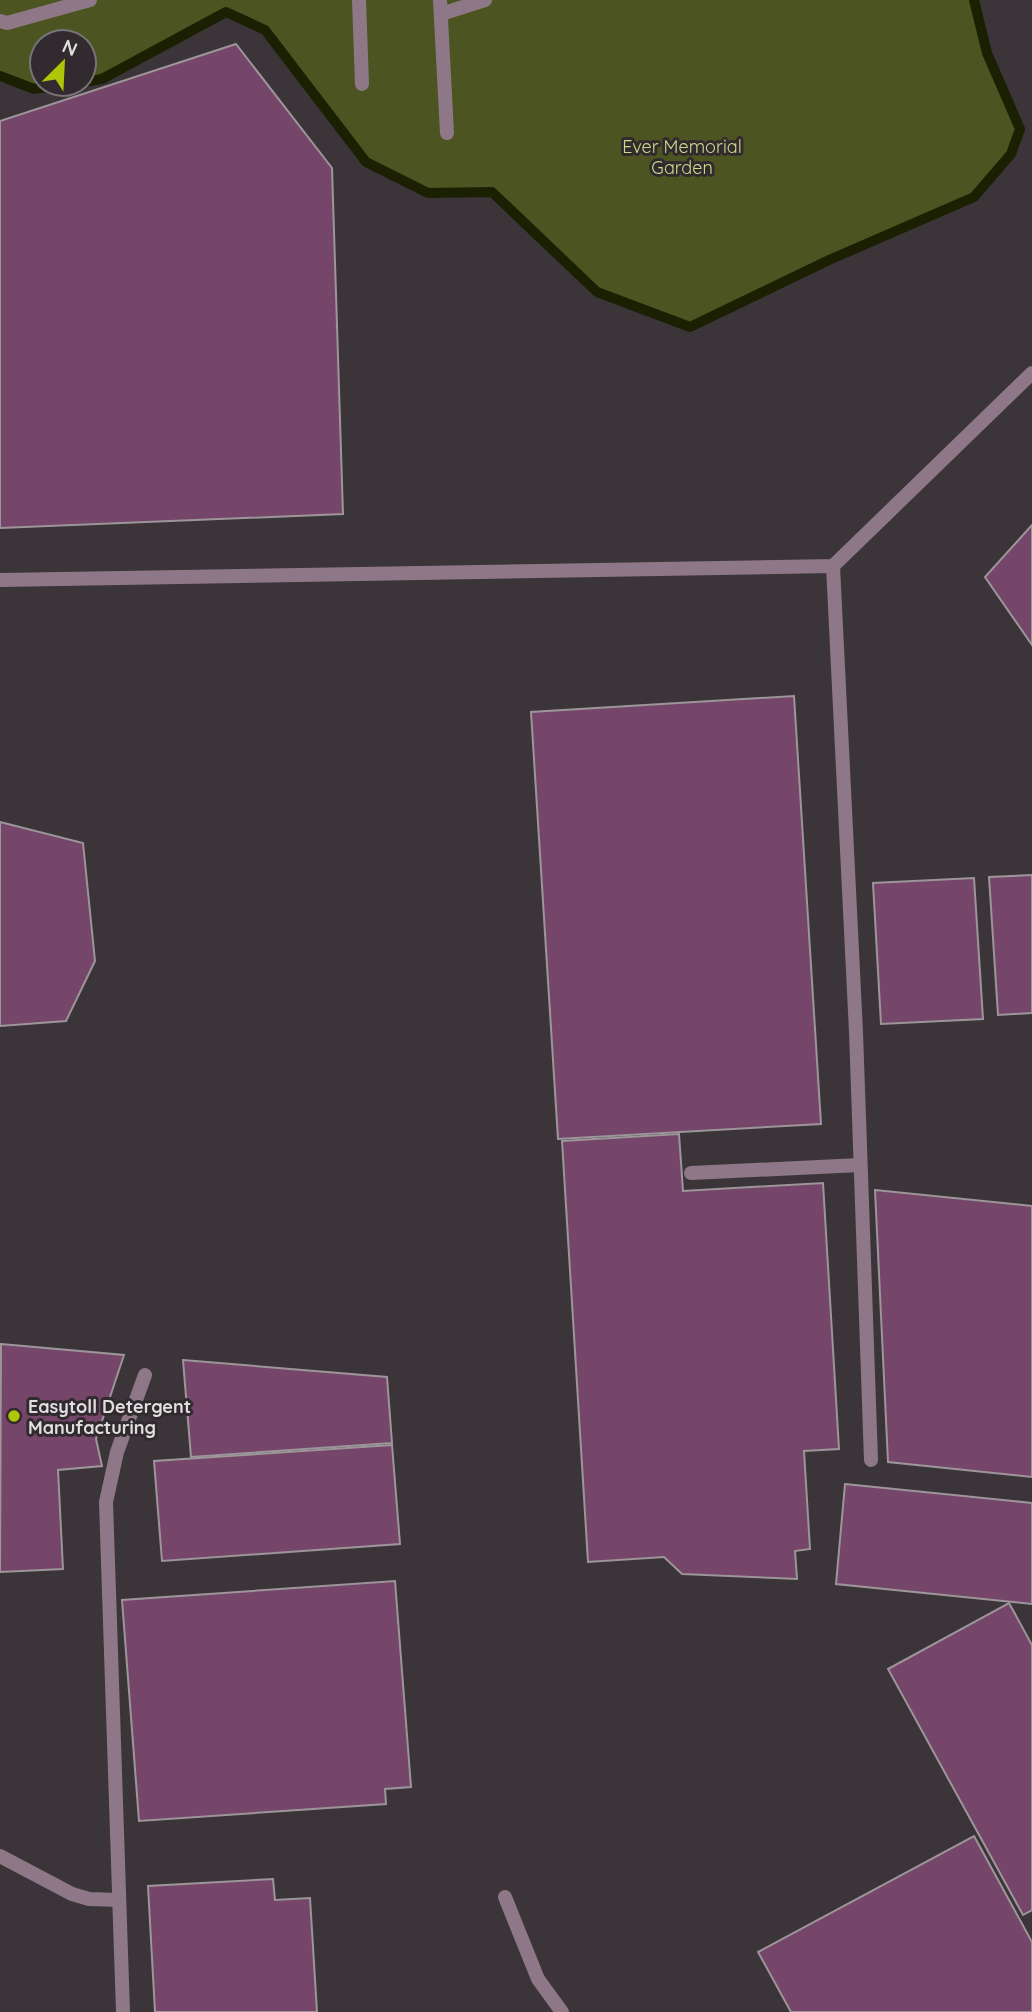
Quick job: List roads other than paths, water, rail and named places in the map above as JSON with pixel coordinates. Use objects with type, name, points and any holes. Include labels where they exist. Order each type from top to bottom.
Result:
[{"type":"street","points":[[0,21],[7,23],[90,0]]},
{"type":"street","points":[[359,0],[362,84]]},
{"type":"street","points":[[447,133],[441,7],[485,0]]},
{"type":"street","points":[[0,580],[832,566],[1032,373]]},
{"type":"street","points":[[832,566],[871,1460]]},
{"type":"street","points":[[691,1173],[860,1165]]},
{"type":"street","points":[[122,2012],[106,1502],[117,1452],[145,1375]]},
{"type":"street","points":[[0,1856],[72,1894],[89,1899],[119,1900]]},
{"type":"street","points":[[505,1897],[538,1979],[562,2012]]},
{"type":"waterway","points":[[98,80],[226,12],[265,30],[366,162],[428,193],[492,192],[597,292],[690,327],[829,260],[974,197],[1011,154],[1020,129],[987,53],[974,0]]},
{"type":"waterway","points":[[0,76],[28,87]]},
{"type":"place","name":"Easytoll Detergent Manufacturing","points":[[14,1416]]},
{"type":"park label","name":"Ever Memorial Garden","points":[[682,156]]}]
